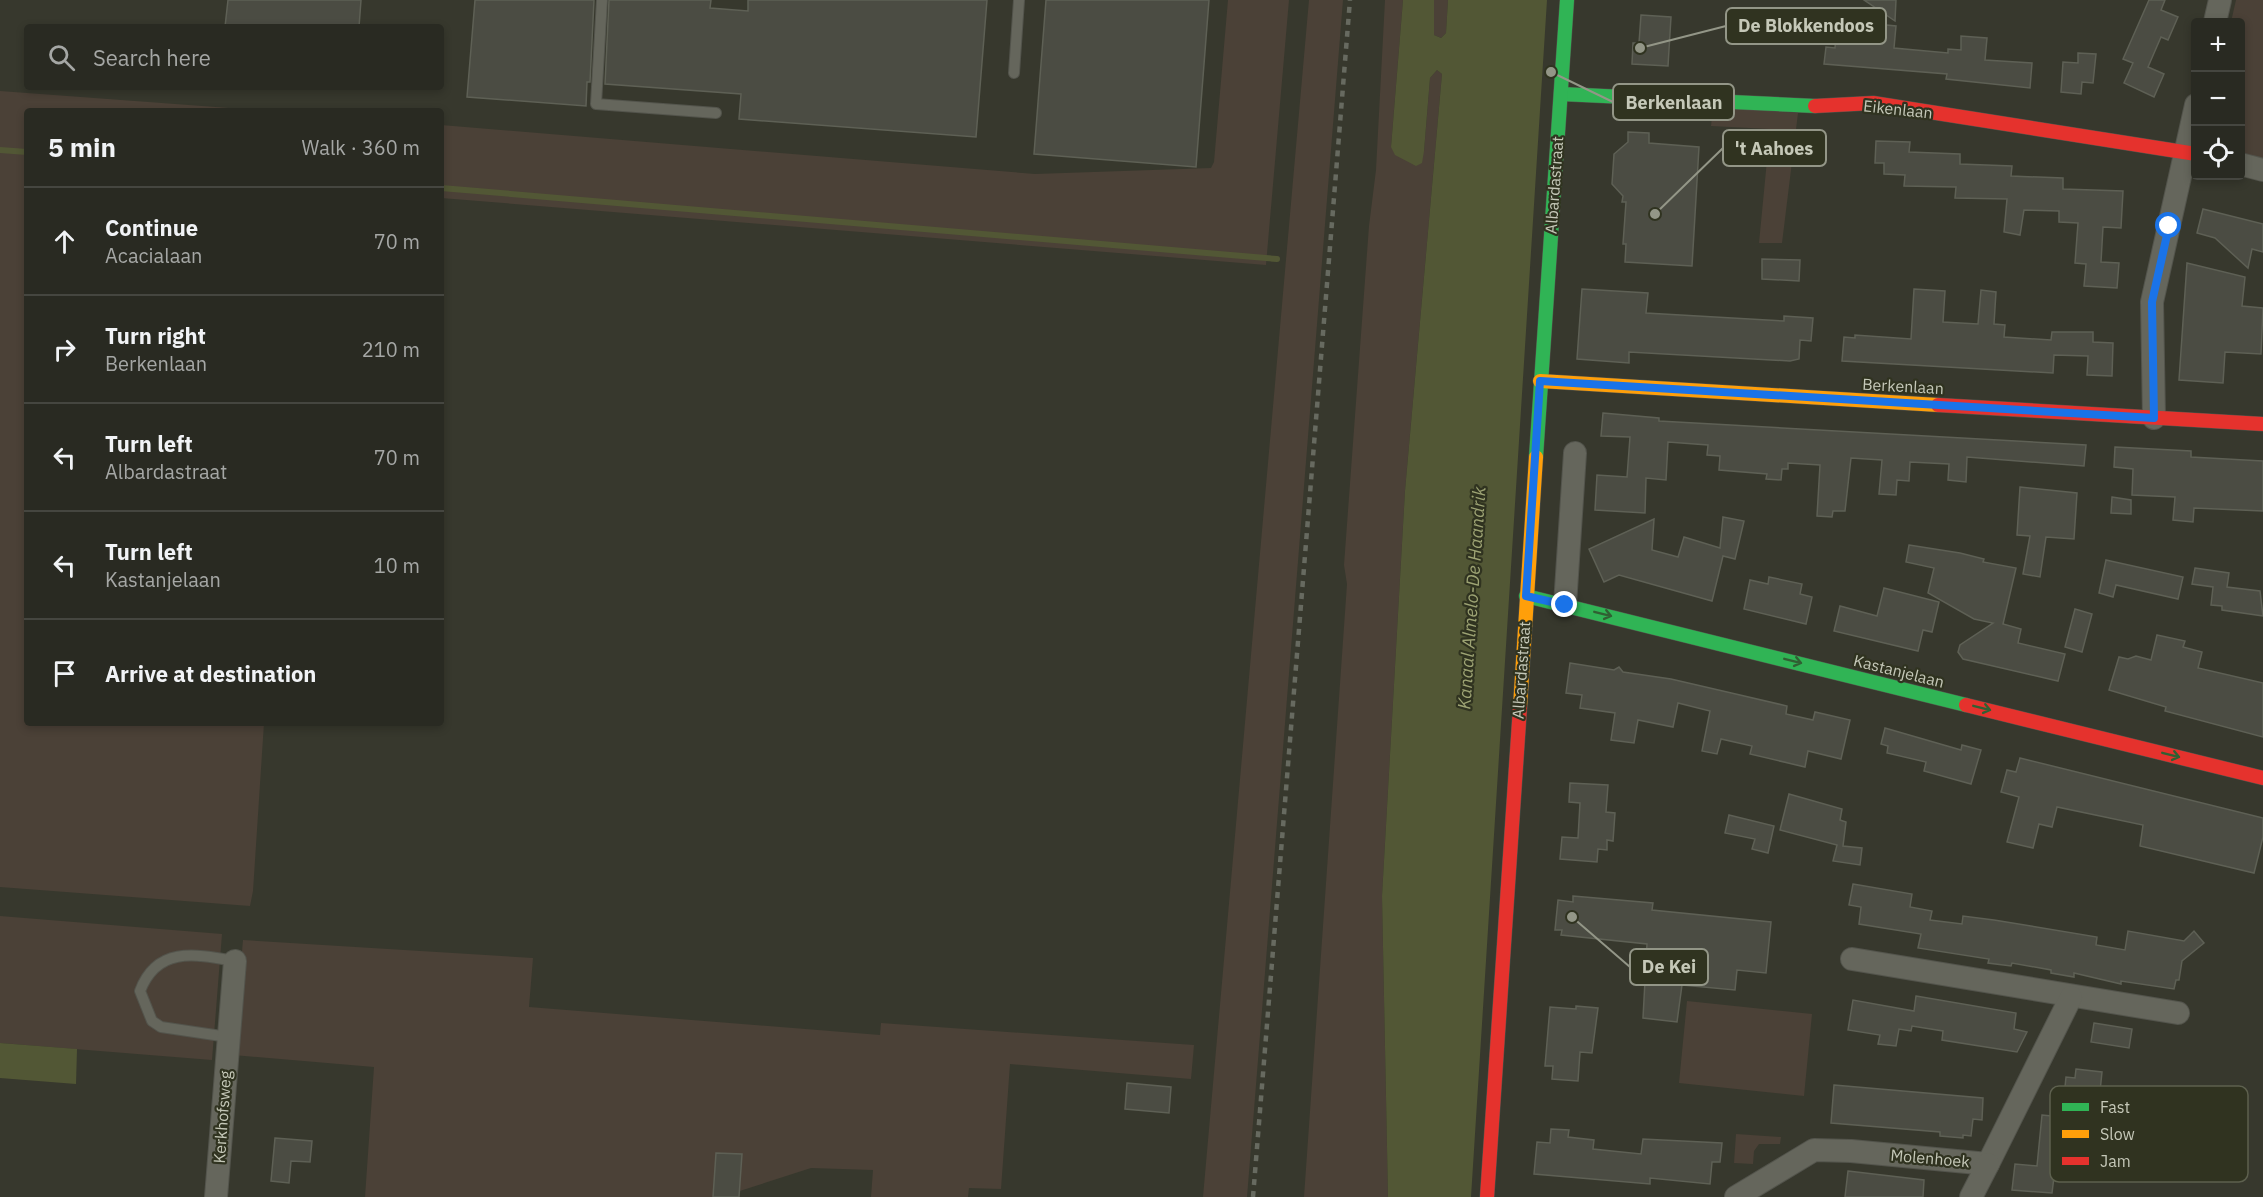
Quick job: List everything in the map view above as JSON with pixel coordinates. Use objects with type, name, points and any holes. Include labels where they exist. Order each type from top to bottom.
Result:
[{"type":"street","name":"Albardastraat","points":[[1494,1196],[1526,596],[1567,0]]},
{"type":"street","points":[[2216,18],[2220,0]]},
{"type":"street","name":"Eikenlaan","points":[[1561,94],[1820,106],[1873,104],[2190,152]]},
{"type":"street","points":[[2154,418],[2152,302],[2190,152],[2193,126]]},
{"type":"street","points":[[2245,165],[2263,170]]},
{"type":"street","name":"Berkenlaan","points":[[1540,381],[2263,424]]},
{"type":"street","points":[[1565,605],[1575,453]]},
{"type":"street","name":"Kastanjelaan","points":[[1526,596],[2263,778]]},
{"type":"street","points":[[1852,959],[2178,1013]]},
{"type":"street","name":"Kerkhofsweg","points":[[216,1197],[235,961]]},
{"type":"street","name":"Molenhoek","points":[[1736,1197],[1814,1150],[1851,1151],[1988,1164],[2071,997]]},
{"type":"street","points":[[1971,1197],[1988,1164]]},
{"type":"lane","points":[[602,0],[596,105],[716,113]]},
{"type":"lane","points":[[1014,73],[1019,0]]},
{"type":"lane","name":"Kerkhofsweg","points":[[228,1037],[160,1028],[152,1021],[140,991],[146,976],[159,962],[182,955],[235,961]]},
{"type":"shaded area","points":[[1228,0],[1289,0],[1266,265],[444,198],[444,125],[1035,174],[1211,168],[1214,162]]},
{"type":"shaded area","points":[[1309,0],[1343,0],[1247,1197],[1203,1197]]},
{"type":"shaded area","points":[[1385,0],[1403,0],[1391,147],[1424,151],[1430,78],[1437,70],[1442,74],[1405,491],[1382,896],[1388,1197],[1304,1197],[1347,584],[1344,565],[1369,226],[1376,170]]},
{"type":"shaded area","points":[[1434,0],[1448,0],[1446,33],[1441,38],[1434,35]]},
{"type":"shaded area","points":[[2236,0],[2263,0],[2263,160],[2245,155],[2245,18],[2232,18]]},
{"type":"shaded area","points":[[0,91],[230,108],[24,108],[24,726],[264,726],[253,891],[250,906],[0,887]]},
{"type":"shaded area","points":[[1713,107],[1798,113],[1782,243],[1759,243],[1770,129],[1711,126]]},
{"type":"shaded area","points":[[0,916],[222,934],[212,1060],[0,1043]]},
{"type":"shaded area","points":[[243,940],[533,958],[529,1007],[880,1035],[881,1023],[1194,1045],[1191,1079],[1010,1064],[1001,1189],[969,1188],[968,1197],[871,1197],[873,1170],[811,1168],[721,1197],[365,1197],[374,1067],[233,1055]]},
{"type":"shaded area","points":[[1687,1001],[1812,1014],[1804,1096],[1679,1083]]},
{"type":"shaded area","points":[[1736,1134],[1781,1137],[1780,1144],[1759,1144],[1754,1151],[1753,1164],[1734,1163]]},
{"type":"water","name":"Kanaal Almelo-De Haandrik","points":[[1403,0],[1434,0],[1434,35],[1441,38],[1446,33],[1448,0],[1547,0],[1471,1197],[1388,1197],[1382,896],[1405,491],[1442,74],[1437,70],[1430,78],[1424,151],[1422,163],[1416,166],[1395,155],[1391,147]]},
{"type":"water","points":[[0,1043],[77,1049],[76,1084],[0,1078]]},
{"type":"building","points":[[228,0],[361,0],[359,24],[225,24]]},
{"type":"building","points":[[475,0],[594,0],[590,82],[587,82],[586,106],[467,97]]},
{"type":"building","points":[[609,0],[711,0],[710,8],[748,11],[748,0],[987,0],[976,137],[739,119],[741,94],[605,84]]},
{"type":"building","points":[[1046,0],[1209,0],[1196,167],[1034,154]]},
{"type":"building","points":[[1864,0],[1896,0],[1895,21]]},
{"type":"building","points":[[2149,0],[2165,0],[2161,10],[2178,17],[2168,40],[2161,37],[2148,67],[2164,74],[2154,97],[2124,83],[2133,63],[2123,59]]},
{"type":"building","points":[[1641,15],[1671,17],[1668,66],[1632,64],[1633,43],[1639,43]]},
{"type":"building","points":[[1855,22],[1896,26],[1894,48],[1948,53],[1948,49],[1961,50],[1961,36],[1987,38],[1985,60],[2032,63],[2030,88],[1946,79],[1947,74],[1824,64],[1826,47],[1835,48],[1836,35],[1854,37]]},
{"type":"building","points":[[2078,53],[2096,54],[2093,83],[2082,82],[2081,94],[2061,92],[2063,62],[2078,63]]},
{"type":"building","points":[[1628,132],[1649,133],[1649,143],[1699,147],[1692,266],[1625,262],[1626,244],[1623,244],[1626,202],[1622,202],[1623,196],[1612,184],[1614,154],[1628,142]]},
{"type":"building","points":[[1876,141],[1910,142],[1909,152],[1960,154],[1960,164],[2012,166],[2011,176],[2063,178],[2063,189],[2123,191],[2121,228],[2103,227],[2101,262],[2119,263],[2117,288],[2084,286],[2086,264],[2075,263],[2078,223],[2059,222],[2059,211],[2024,210],[2020,235],[2004,232],[2007,199],[1955,198],[1956,187],[1904,186],[1905,175],[1884,174],[1884,163],[1875,163]]},
{"type":"building","points":[[2203,209],[2263,224],[2263,252],[2252,249],[2248,268],[2215,238],[2197,233]]},
{"type":"building","points":[[1762,259],[1800,260],[1799,281],[1762,279]]},
{"type":"building","points":[[2187,263],[2245,277],[2242,306],[2263,308],[2261,354],[2225,352],[2223,383],[2179,380]]},
{"type":"building","points":[[1582,289],[1648,293],[1646,313],[1784,321],[1784,316],[1813,318],[1811,341],[1800,340],[1799,359],[1790,361],[1629,352],[1629,363],[1577,359]]},
{"type":"building","points":[[1914,289],[1945,291],[1943,322],[1978,324],[1981,290],[1996,292],[1994,324],[2005,325],[2004,337],[2051,340],[2052,332],[2093,332],[2093,342],[2113,343],[2112,376],[2087,375],[2088,356],[2054,355],[2053,373],[1842,361],[1844,337],[1855,338],[1855,335],[1911,339]]},
{"type":"building","points":[[1603,413],[1659,418],[1659,421],[2086,445],[2084,466],[1967,457],[1966,482],[1948,480],[1949,464],[1910,462],[1909,481],[1897,480],[1896,495],[1879,494],[1882,460],[1851,458],[1845,511],[1833,511],[1832,517],[1817,516],[1820,465],[1788,463],[1788,469],[1782,469],[1781,480],[1766,479],[1767,474],[1719,470],[1720,456],[1707,455],[1708,445],[1668,442],[1666,480],[1646,478],[1645,513],[1595,510],[1597,475],[1627,477],[1630,437],[1601,436]]},
{"type":"building","points":[[2115,447],[2191,451],[2191,457],[2263,461],[2263,511],[2194,508],[2193,522],[2173,520],[2175,497],[2132,495],[2133,469],[2114,467]]},
{"type":"building","points":[[2020,487],[2077,493],[2074,539],[2046,537],[2040,577],[2023,574],[2030,536],[2017,535]]},
{"type":"building","points":[[2112,497],[2131,500],[2131,514],[2111,513]]},
{"type":"building","points":[[1723,517],[1744,521],[1735,559],[1723,556],[1712,601],[1619,575],[1604,582],[1589,549],[1654,519],[1652,550],[1678,557],[1684,537],[1720,548]]},
{"type":"building","points":[[1909,545],[1960,553],[1984,559],[1983,562],[2016,568],[2003,624],[2021,629],[2018,643],[2065,654],[2058,681],[1963,659],[1958,652],[1960,645],[1993,623],[1974,619],[1928,593],[1934,568],[1906,562]]},
{"type":"building","points":[[2106,560],[2183,577],[2178,599],[2116,585],[2113,597],[2099,593]]},
{"type":"building","points":[[2195,568],[2229,573],[2227,587],[2260,591],[2263,616],[2222,610],[2222,606],[2211,605],[2213,587],[2192,584]]},
{"type":"building","points":[[1769,577],[1802,584],[1800,594],[1812,597],[1806,624],[1744,609],[1750,580],[1768,584]]},
{"type":"building","points":[[1884,588],[1939,602],[1932,632],[1923,630],[1918,651],[1834,631],[1840,606],[1877,616]]},
{"type":"building","points":[[2075,609],[2092,614],[2082,652],[2065,647]]},
{"type":"building","points":[[2157,635],[2185,641],[2183,647],[2202,652],[2198,668],[2263,683],[2263,737],[2165,711],[2166,707],[2109,690],[2119,657],[2128,659],[2136,656],[2151,660]]},
{"type":"building","points":[[1570,663],[1614,670],[1619,667],[1623,672],[1671,679],[1787,706],[1786,714],[1813,720],[1815,712],[1850,720],[1841,759],[1808,751],[1805,767],[1750,754],[1752,746],[1721,739],[1717,754],[1702,751],[1710,711],[1678,703],[1673,727],[1638,720],[1634,743],[1611,740],[1615,713],[1580,708],[1582,695],[1566,693]]},
{"type":"building","points":[[1885,728],[1961,750],[1962,745],[1981,750],[1971,784],[1924,771],[1926,762],[1887,753],[1888,746],[1881,744]]},
{"type":"building","points":[[2020,758],[2263,818],[2263,837],[2254,873],[2140,846],[2143,825],[2057,807],[2052,827],[2039,824],[2033,848],[2007,842],[2019,797],[2001,792],[2007,770],[2016,772]]},
{"type":"building","points":[[1570,783],[1608,785],[1606,812],[1615,813],[1613,841],[1607,840],[1607,850],[1598,849],[1597,862],[1560,859],[1562,837],[1578,838],[1580,803],[1569,802]]},
{"type":"building","points":[[1789,794],[1842,809],[1840,820],[1846,822],[1843,846],[1862,848],[1860,865],[1833,861],[1837,845],[1780,830]]},
{"type":"building","points":[[1729,815],[1774,826],[1768,853],[1752,849],[1755,839],[1725,833]]},
{"type":"building","points":[[1853,884],[1912,894],[1910,907],[1932,911],[1930,920],[1962,924],[1963,916],[1994,920],[2097,937],[2096,945],[2125,950],[2128,931],[2184,941],[2194,931],[2204,943],[2182,961],[2179,980],[2176,980],[2174,989],[2121,981],[2121,984],[2074,973],[2074,977],[2012,963],[2011,966],[1988,963],[1989,959],[1918,948],[1921,934],[1859,924],[1861,907],[1849,905]]},
{"type":"building","points":[[1573,896],[1653,903],[1652,910],[1771,922],[1766,973],[1737,970],[1735,990],[1682,985],[1677,1022],[1643,1018],[1647,944],[1561,935],[1562,930],[1555,930],[1558,900],[1573,902]]},
{"type":"building","points":[[1916,996],[2016,1013],[2014,1029],[2027,1032],[2017,1052],[1942,1040],[1943,1031],[1912,1026],[1911,1031],[1899,1029],[1896,1046],[1878,1044],[1880,1035],[1848,1030],[1853,1000],[1914,1011]]},
{"type":"building","points":[[1576,1006],[1598,1008],[1592,1053],[1580,1052],[1578,1081],[1552,1079],[1553,1066],[1545,1066],[1550,1007],[1576,1009]]},
{"type":"building","points":[[2094,1023],[2132,1029],[2129,1048],[2091,1042]]},
{"type":"building","points":[[2076,1069],[2102,1072],[2101,1086],[2065,1086],[2066,1077],[2075,1078]]},
{"type":"building","points":[[1127,1083],[1171,1087],[1169,1113],[1125,1109]]},
{"type":"building","points":[[1834,1085],[1983,1098],[1982,1120],[1973,1119],[1971,1136],[1963,1135],[1963,1138],[1940,1136],[1940,1132],[1831,1123]]},
{"type":"building","points":[[2042,1115],[2050,1116],[2052,1193],[2012,1190],[2015,1164],[2037,1166]]},
{"type":"building","points":[[1551,1129],[1569,1130],[1568,1137],[1594,1140],[1593,1149],[1641,1154],[1643,1139],[1722,1143],[1720,1162],[1712,1162],[1710,1184],[1650,1178],[1650,1184],[1534,1174],[1537,1142],[1550,1143]]},
{"type":"building","points":[[275,1138],[312,1141],[310,1162],[291,1161],[289,1183],[271,1181]]},
{"type":"building","points":[[716,1153],[742,1154],[739,1197],[713,1197]]},
{"type":"building","points":[[1848,1171],[1924,1180],[1923,1197],[1845,1197]]},
{"type":"waterway","points":[[0,150],[24,152]]},
{"type":"waterway","points":[[444,188],[1277,259]]},
{"type":"railway","points":[[1253,1197],[1350,0]]},
{"type":"traffic: fast","points":[[1536,457],[1567,0]]},
{"type":"traffic: fast","points":[[1561,94],[1815,106]]},
{"type":"traffic: fast","points":[[1526,596],[1966,705]]},
{"type":"traffic: slow","points":[[1540,381],[1938,405]]},
{"type":"traffic: slow","points":[[1520,707],[1536,457]]},
{"type":"traffic: jam","points":[[1815,106],[1873,103],[2191,153]]},
{"type":"traffic: jam","points":[[1938,405],[2263,424]]},
{"type":"traffic: jam","points":[[1966,705],[2263,778]]},
{"type":"traffic: jam","points":[[1487,1197],[1520,707]]},
{"type":"place","name":"De Blokkendoos","points":[[1640,48]]},
{"type":"place","name":"Berkenlaan","points":[[1551,72]]},
{"type":"place","name":"'t Aahoes","points":[[1655,214]]},
{"type":"place","name":"De Kei","points":[[1572,917]]},
{"type":"route","points":[[1565,605],[1526,596],[1540,381],[2154,418],[2152,302],[2169,226]]}]
